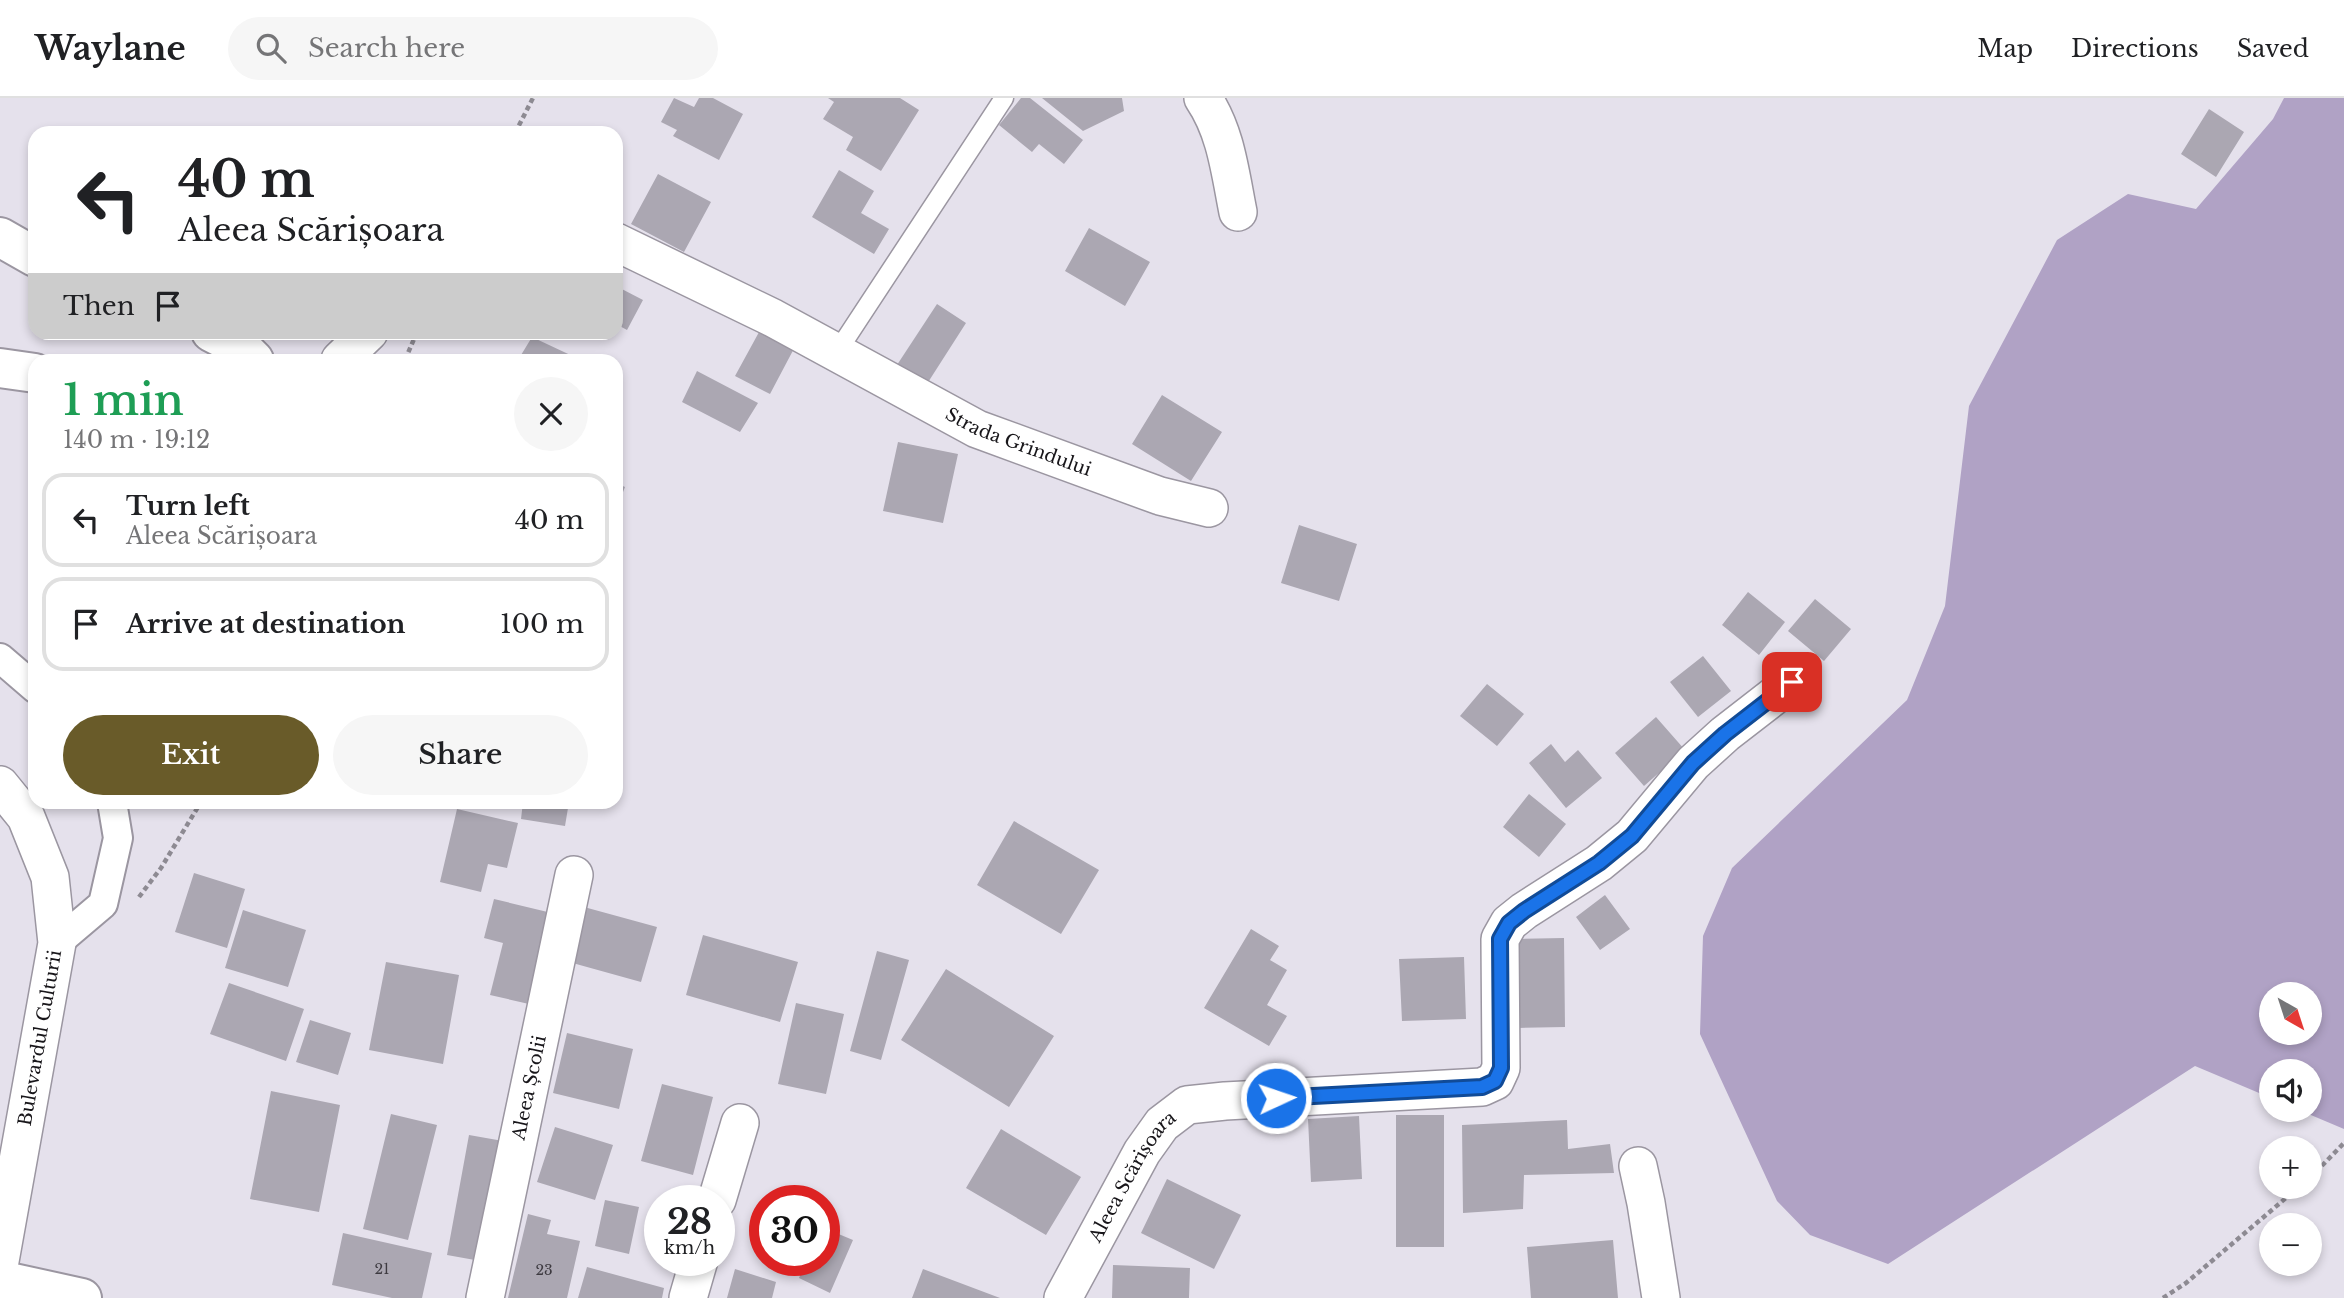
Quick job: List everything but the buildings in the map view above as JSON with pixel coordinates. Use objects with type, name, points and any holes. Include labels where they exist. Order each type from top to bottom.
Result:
[{"type":"street","points":[[1203,98],[1214,114],[1224,141],[1238,212]]},
{"type":"street","points":[[0,237],[28,253]]},
{"type":"street","name":"Strada Grindului","points":[[623,245],[773,318],[977,429],[1160,496],[1209,508]]},
{"type":"street","points":[[226,340],[248,354]]},
{"type":"street","points":[[346,354],[361,340]]},
{"type":"street","points":[[0,368],[28,372]]},
{"type":"street","points":[[0,658],[28,682]]},
{"type":"street","name":"Aleea Scărișoara","points":[[1063,1298],[1142,1152],[1162,1124],[1187,1105],[1482,1087],[1495,1081],[1501,1068],[1500,939],[1509,923],[1599,863],[1632,836],[1693,763],[1725,734],[1792,682]]},
{"type":"street","name":"Bulevardul Culturii","points":[[0,785],[26,817],[50,877],[57,943],[0,1261]]},
{"type":"street","points":[[57,943],[103,904],[118,838],[113,809]]},
{"type":"street","name":"Aleea Școlii","points":[[485,1298],[574,876]]},
{"type":"street","points":[[721,1185],[740,1123]]},
{"type":"street","points":[[1638,1166],[1661,1298]]},
{"type":"street","points":[[688,1298],[694,1276]]},
{"type":"street","points":[[0,1280],[82,1298]]},
{"type":"lane","points":[[837,352],[1004,98]]},
{"type":"path","points":[[519,126],[533,98]]},
{"type":"path","points":[[2322,1166],[2344,1143]]},
{"type":"path","points":[[2163,1298],[2197,1274],[2285,1199]]},
{"type":"shaded area","points":[[2284,98],[2344,98],[2344,1129],[2322,1120],[2322,1059],[2259,1059],[2259,1093],[2195,1066],[1888,1264],[1810,1235],[1777,1201],[1700,1034],[1703,936],[1732,868],[1907,700],[1945,606],[1969,406],[2057,240],[2128,194],[2196,209],[2273,119]]},
{"type":"route","points":[[1276,1098],[1482,1087],[1495,1081],[1501,1068],[1500,939],[1509,923],[1599,863],[1632,836],[1693,763],[1725,734],[1792,682]]}]
